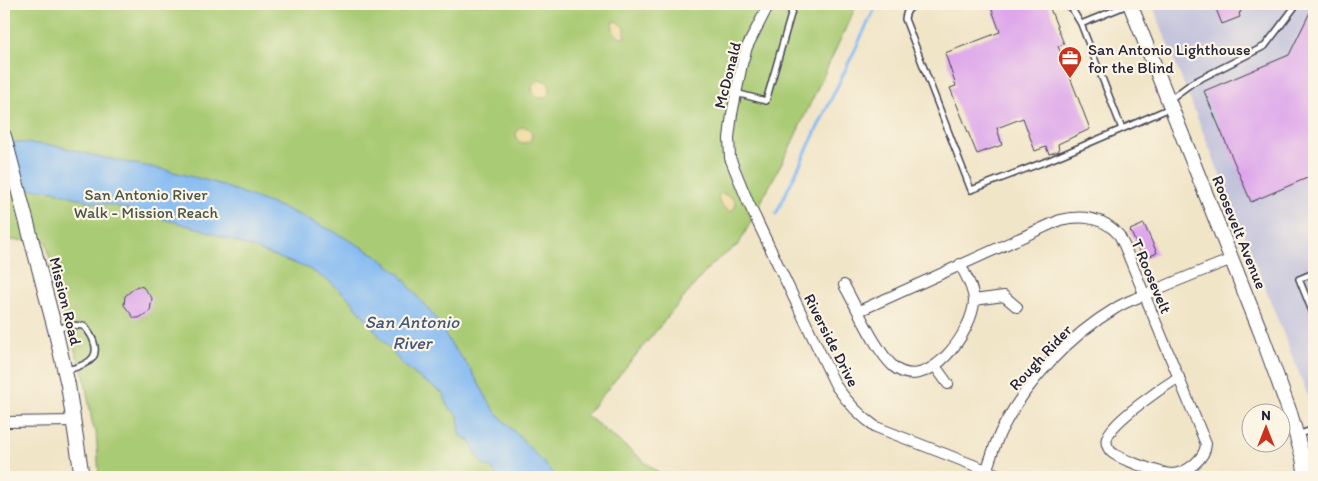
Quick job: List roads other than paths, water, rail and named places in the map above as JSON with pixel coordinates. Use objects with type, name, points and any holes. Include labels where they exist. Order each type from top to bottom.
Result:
[{"type":"main road","name":"Roosevelt Avenue","points":[[1130,4],[1264,342],[1297,436],[1306,477]]},
{"type":"main road","name":"Mission Road","points":[[4,136],[65,371],[82,477]]},
{"type":"street","name":"McDonald","points":[[730,158],[729,138],[742,64],[747,47],[768,4]]},
{"type":"street","name":"Riverside Drive","points":[[730,158],[748,202],[831,377],[848,403],[860,416],[876,427],[1004,477]]},
{"type":"street","name":"T Roosevelt","points":[[859,311],[1060,220],[1084,217],[1107,224],[1118,235],[1145,295],[1179,377],[1206,444],[1206,450],[1200,459],[1191,467],[1173,474],[1164,474],[1114,454],[1107,445],[1106,439],[1122,418],[1179,377]]},
{"type":"street","name":"Rough Rider","points":[[986,470],[1000,432],[1018,402],[1063,349],[1117,307],[1232,259]]},
{"type":"street","points":[[844,285],[881,352],[895,367],[903,372],[921,373],[935,366],[947,354],[962,333],[973,309],[974,300],[971,284],[960,264]]},
{"type":"street","points":[[974,300],[1004,296],[1018,307]]},
{"type":"street","points":[[935,366],[948,384]]},
{"type":"street","points":[[4,422],[74,421]]},
{"type":"lane","points":[[736,93],[766,101],[794,4]]},
{"type":"lane","points":[[918,4],[911,6],[905,19],[971,190],[1052,159],[1122,129],[1170,104],[1192,83],[1266,46],[1295,4]]},
{"type":"lane","points":[[1062,4],[1072,10],[1080,24],[1122,129]]},
{"type":"lane","points":[[1080,24],[1130,4]]},
{"type":"lane","points":[[1314,273],[1300,279],[1314,316]]},
{"type":"lane","points":[[55,329],[84,326],[90,332],[96,345],[94,355],[88,363],[65,371]]},
{"type":"lane","points":[[1297,436],[1314,429]]},
{"type":"water","name":"San Antonio River","points":[[4,141],[59,146],[95,156],[166,170],[213,182],[288,210],[333,231],[376,255],[400,274],[434,316],[451,344],[471,370],[494,410],[557,477],[498,477],[493,470],[481,463],[470,441],[460,435],[458,415],[447,406],[444,394],[401,363],[350,299],[330,282],[309,269],[201,229],[111,205],[90,202],[55,191],[4,187]]},
{"type":"waterway","points":[[776,214],[877,4]]},
{"type":"place","name":"San Antonio Lighthouse for the Blind","points":[[1070,79]]},
{"type":"park label","name":"San Antonio River Walk - Mission Reach","points":[[146,203]]}]
